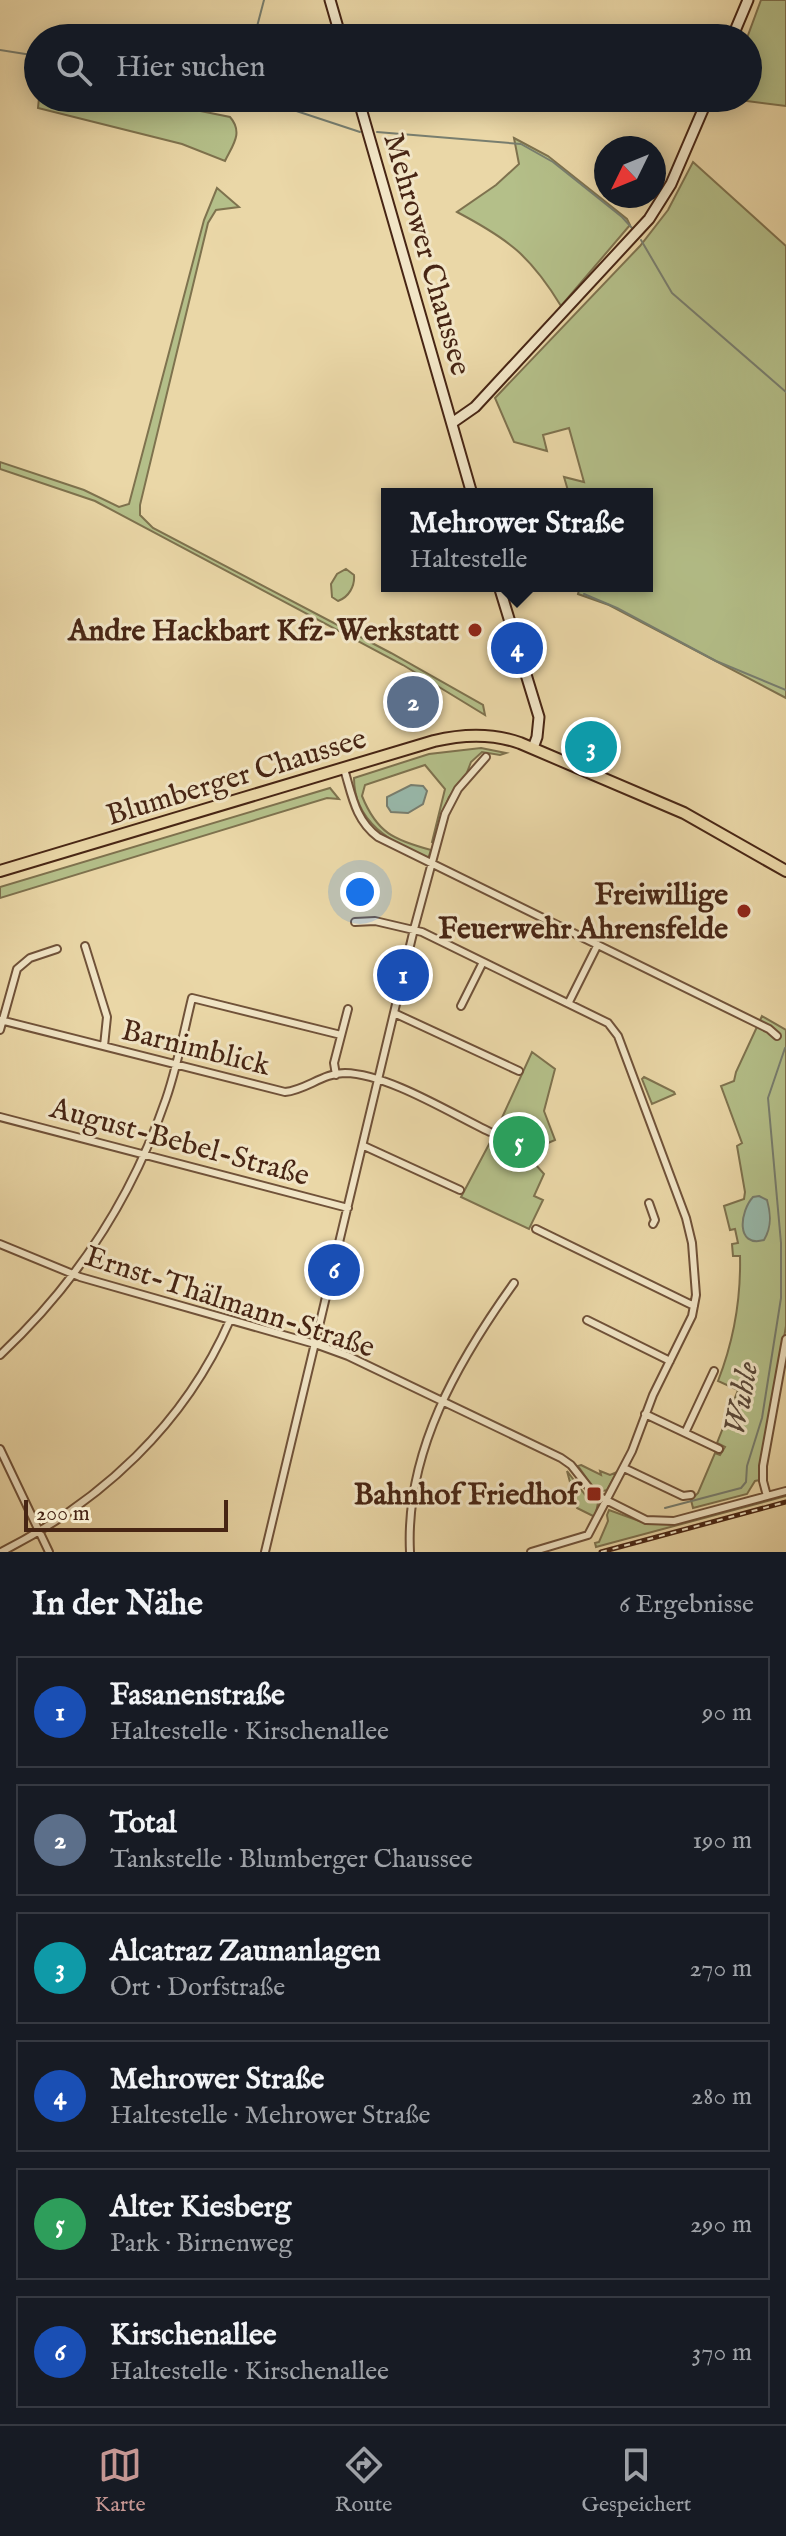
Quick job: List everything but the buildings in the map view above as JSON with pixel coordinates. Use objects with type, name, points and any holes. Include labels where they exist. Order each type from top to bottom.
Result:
[{"type":"main road","points":[[330,0],[337,24]]},
{"type":"main road","points":[[738,24],[748,0]]},
{"type":"main road","name":"Mehrower Chaussee","points":[[362,112],[470,488]]},
{"type":"main road","points":[[452,423],[475,407],[649,219],[671,184],[702,112]]},
{"type":"main road","points":[[501,592],[539,717],[533,748]]},
{"type":"main road","name":"Blumberger Chaussee","points":[[0,871],[460,735],[507,739],[533,748],[684,813],[786,871]]},
{"type":"street","points":[[265,1552],[431,865],[450,800],[486,757]]},
{"type":"street","points":[[344,769],[356,813],[378,837],[769,1029],[777,1036]]},
{"type":"street","points":[[355,922],[375,921],[414,929],[604,1019],[618,1036],[686,1218],[696,1282],[694,1306],[624,1468],[588,1535],[531,1552]]},
{"type":"street","points":[[85,946],[107,1017],[104,1046]]},
{"type":"street","points":[[569,1002],[597,946]]},
{"type":"street","points":[[0,1030],[17,969],[30,958],[57,949]]},
{"type":"street","points":[[461,1006],[483,962]]},
{"type":"street","points":[[0,1355],[49,1306],[115,1214],[166,1099],[192,998],[341,1035]]},
{"type":"street","points":[[336,1075],[334,1063],[348,1009]]},
{"type":"street","points":[[394,1013],[519,1071]]},
{"type":"street","name":"Barnimblick","points":[[1,1020],[285,1092],[297,1091],[344,1073],[378,1080],[490,1132]]},
{"type":"street","name":"August-Bebel-Straße","points":[[0,1117],[348,1208]]},
{"type":"street","points":[[364,1146],[460,1190]]},
{"type":"street","points":[[649,1203],[655,1220],[653,1224]]},
{"type":"street","points":[[536,1229],[694,1306]]},
{"type":"street","name":"Ernst-Thälmann-Straße","points":[[0,1244],[74,1275],[348,1356],[564,1459],[588,1489],[630,1514],[674,1521],[786,1491]]},
{"type":"street","points":[[410,1552],[418,1475],[431,1430],[481,1331],[514,1283]]},
{"type":"street","points":[[1,1552],[39,1531],[108,1483],[151,1442],[206,1369],[230,1320]]},
{"type":"street","points":[[587,1320],[670,1361]]},
{"type":"street","points":[[767,1496],[763,1466],[786,1339]]},
{"type":"street","points":[[685,1433],[714,1371]]},
{"type":"street","points":[[645,1414],[719,1449]]},
{"type":"street","points":[[0,1449],[49,1552]]},
{"type":"street","points":[[624,1468],[683,1496],[691,1495]]},
{"type":"green space","points":[[761,0],[786,0],[786,106],[762,103],[762,24],[752,24]]},
{"type":"green space","points":[[54,112],[205,112],[230,117],[234,123],[235,139],[225,161],[182,144]]},
{"type":"green space","points":[[514,138],[548,156],[594,193],[594,208],[613,208],[630,225],[561,306],[539,274],[516,250],[457,212],[496,185],[519,164]]},
{"type":"green space","points":[[693,162],[786,246],[786,698],[609,605],[578,594],[653,592],[653,488],[567,488],[564,477],[584,482],[569,428],[543,435],[547,451],[514,442],[495,398],[640,246],[668,210]]},
{"type":"green space","points":[[217,188],[239,207],[216,210],[208,223],[140,515],[153,528],[483,705],[485,715],[403,665],[95,501],[0,469],[0,462],[84,490],[119,507],[129,504],[204,220]]},
{"type":"green space","points":[[346,569],[354,575],[353,583],[348,594],[338,601],[332,597],[331,584],[337,574]]},
{"type":"green space","points":[[481,748],[506,753],[482,752],[471,762],[466,775],[449,797],[435,843],[432,842],[445,789],[425,765],[365,785],[362,796],[374,819],[397,838],[431,850],[428,859],[389,838],[361,808],[354,778],[429,754]]},
{"type":"green space","points":[[330,788],[339,799],[327,798],[0,898],[0,887]]},
{"type":"green space","points":[[762,1016],[786,1030],[786,1326],[760,1480],[755,1481],[747,1494],[693,1508],[691,1500],[698,1493],[715,1453],[720,1455],[725,1447],[717,1443],[738,1390],[718,1381],[732,1335],[740,1272],[740,1256],[733,1256],[732,1244],[738,1243],[735,1229],[730,1230],[724,1206],[744,1199],[745,1192],[737,1146],[742,1143],[721,1086],[734,1081]]},
{"type":"green space","points":[[532,1052],[555,1069],[544,1111],[555,1140],[543,1146],[536,1155],[536,1165],[544,1174],[534,1196],[543,1200],[529,1229],[461,1197]]},
{"type":"green space","points":[[644,1077],[675,1094],[652,1104],[642,1079]]},
{"type":"green space","points":[[578,1466],[601,1475],[600,1471],[610,1475],[617,1472],[607,1490],[600,1492]]},
{"type":"green space","points":[[567,1471],[586,1496],[598,1503],[595,1517],[577,1508]]},
{"type":"green space","points":[[786,1493],[786,1496],[596,1547],[595,1543],[599,1542],[608,1521],[609,1510],[642,1522],[669,1524]]},
{"type":"shaded area","points":[[411,785],[423,786],[427,791],[423,804],[408,813],[391,812],[387,797]]},
{"type":"shaded area","points":[[753,1197],[767,1200],[770,1220],[764,1240],[755,1241],[744,1234],[743,1219]]},
{"type":"waterway","points":[[258,24],[264,0]]},
{"type":"waterway","points":[[0,50],[24,54]]},
{"type":"waterway","points":[[299,112],[360,132]]},
{"type":"waterway","points":[[377,132],[521,144],[553,162],[632,228]]},
{"type":"waterway","points":[[641,240],[672,293],[786,392]]},
{"type":"waterway","points":[[584,594],[617,608],[716,661],[786,690]]},
{"type":"waterway","name":"Wuhle","points":[[665,1508],[741,1488],[746,1482],[747,1466],[762,1418],[781,1298],[781,1243],[768,1098],[785,1048]]},
{"type":"railway","points":[[601,1552],[786,1502]]},
{"type":"place","name":"Andre Hackbart Kfz-Werkstatt","points":[[475,630]]},
{"type":"place","name":"Mehrower Straße","points":[[517,648]]},
{"type":"place","name":"Total","points":[[413,702]]},
{"type":"place","name":"Alcatraz Zaunanlagen","points":[[591,747]]},
{"type":"place","name":"Freiwillige Feuerwehr Ahrensfelde","points":[[744,911]]},
{"type":"place","name":"Fasanenstraße","points":[[403,975]]},
{"type":"place","name":"Alter Kiesberg","points":[[519,1142]]},
{"type":"place","name":"Kirschenallee","points":[[334,1270]]},
{"type":"place","name":"Bahnhof Friedhof","points":[[594,1494]]}]
